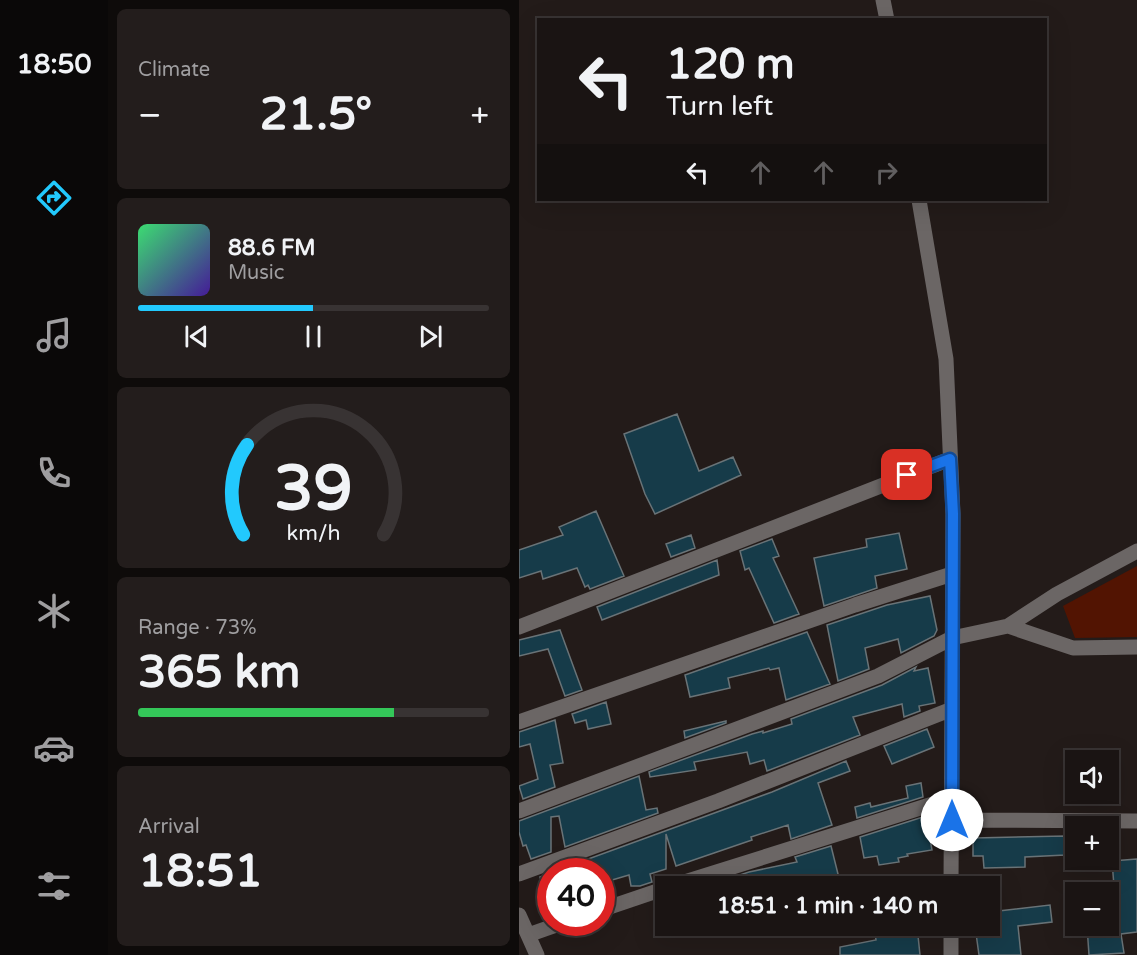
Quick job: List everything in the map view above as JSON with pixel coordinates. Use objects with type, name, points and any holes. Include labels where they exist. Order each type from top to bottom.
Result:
[{"type":"street","points":[[883,0],[887,18]]},
{"type":"street","points":[[919,201],[946,359],[953,574],[951,876]]},
{"type":"street","points":[[519,627],[950,459]]},
{"type":"street","points":[[519,811],[878,676],[952,638],[1008,626],[1057,594],[1137,551]]},
{"type":"street","points":[[519,722],[855,605],[953,574]]},
{"type":"street","points":[[1008,626],[1073,648],[1137,647]]},
{"type":"street","points":[[519,874],[718,801],[952,709]]},
{"type":"street","points":[[704,876],[952,798]]},
{"type":"street","points":[[952,820],[1137,821]]},
{"type":"street","points":[[615,905],[655,892]]},
{"type":"street","points":[[519,915],[537,955]]},
{"type":"street","points":[[528,935],[537,932]]},
{"type":"street","points":[[951,936],[951,955]]},
{"type":"shaded area","points":[[1137,566],[1137,637],[1075,638],[1063,606]]},
{"type":"building","points":[[677,414],[699,471],[733,457],[741,475],[655,514],[645,494],[624,434]]},
{"type":"building","points":[[596,511],[624,576],[590,589],[588,585],[585,587],[577,568],[543,579],[541,571],[519,578],[519,550],[563,535],[559,527]]},
{"type":"building","points":[[899,533],[907,569],[875,576],[877,588],[824,606],[814,558],[867,547],[866,539]]},
{"type":"building","points":[[691,535],[695,548],[671,557],[666,544]]},
{"type":"building","points":[[772,539],[779,556],[773,558],[799,614],[774,623],[749,568],[745,570],[740,551]]},
{"type":"building","points":[[717,560],[719,575],[602,620],[597,607]]},
{"type":"building","points":[[930,596],[937,630],[934,636],[901,653],[898,639],[865,648],[869,669],[838,681],[827,625],[887,605]]},
{"type":"building","points":[[560,630],[582,690],[565,696],[548,649],[519,656],[519,640]]},
{"type":"building","points":[[807,632],[830,684],[786,700],[779,668],[770,670],[769,668],[728,678],[730,688],[690,697],[685,675]]},
{"type":"building","points":[[916,667],[914,671],[928,668],[935,703],[919,706],[920,711],[904,717],[902,704],[853,717],[860,735],[767,771],[764,760],[750,764],[747,752],[694,762],[696,770],[650,777],[649,772],[752,734],[792,724],[791,719],[882,685]]},
{"type":"building","points":[[606,702],[611,724],[588,729],[586,720],[575,723],[572,714]]},
{"type":"building","points":[[555,720],[563,763],[550,765],[555,787],[523,799],[519,786],[538,779],[530,744],[519,747],[519,732]]},
{"type":"building","points":[[726,721],[726,723],[685,738],[684,731]]},
{"type":"building","points":[[927,729],[934,747],[892,764],[884,746]]},
{"type":"building","points":[[846,761],[850,771],[818,783],[832,825],[791,839],[788,825],[676,866],[666,834],[666,869],[650,874],[652,882],[640,886],[631,886],[629,875],[615,879],[615,858],[591,858],[772,792]]},
{"type":"building","points":[[639,776],[646,810],[657,808],[658,813],[565,847],[559,816],[551,817],[551,852],[531,859],[526,845],[523,846],[519,821]]},
{"type":"building","points":[[921,783],[923,797],[857,818],[855,807],[870,803],[871,807],[908,798],[906,786]]},
{"type":"building","points":[[926,816],[932,850],[907,854],[908,856],[898,858],[899,862],[879,865],[877,856],[864,858],[860,837]]},
{"type":"building","points":[[1065,836],[1065,855],[1025,857],[1025,867],[984,868],[983,856],[973,856],[973,838]]},
{"type":"building","points":[[831,846],[838,876],[737,876],[797,862],[795,857]]},
{"type":"building","points":[[1137,859],[1137,932],[1121,934],[1124,953],[1089,955],[1088,936],[1119,936],[1119,882],[1114,882],[1113,870],[1119,870],[1119,860]]},
{"type":"building","points":[[1050,905],[1052,922],[1018,926],[1021,955],[979,955],[976,936],[1000,936],[1000,911]]},
{"type":"building","points":[[875,936],[918,936],[920,955],[840,955],[840,947],[876,940]]},
{"type":"route","points":[[907,475],[950,459],[953,514],[952,820]]}]
